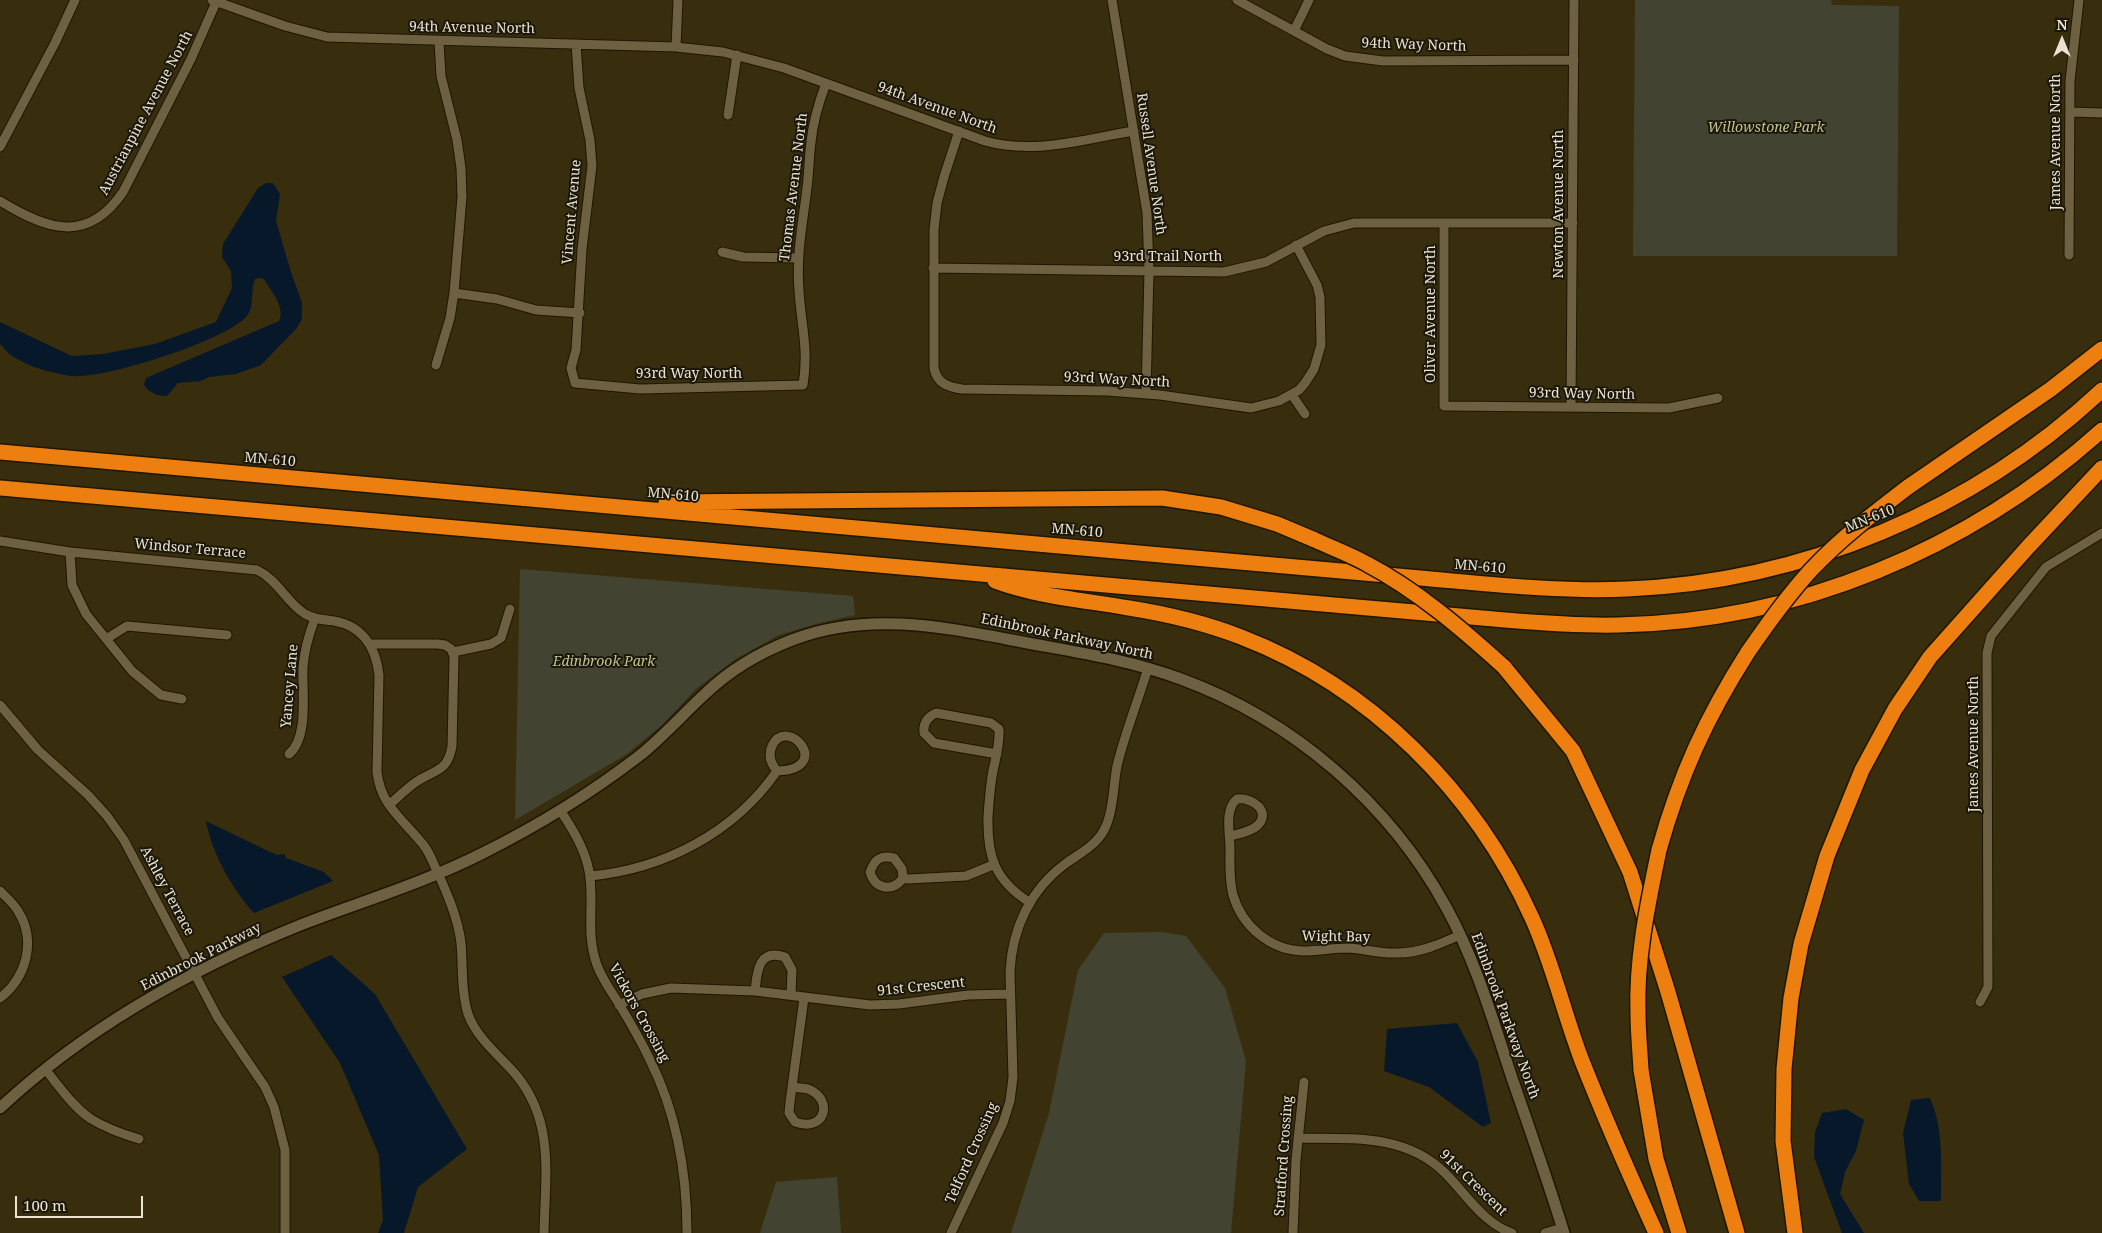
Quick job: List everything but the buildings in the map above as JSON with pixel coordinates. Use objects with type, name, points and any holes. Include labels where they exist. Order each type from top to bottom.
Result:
[{"type":"highway","points":[[1679,1233],[1656,1159],[1641,1070],[1638,1012],[1646,911],[1659,850],[1673,803],[1694,748],[1725,688],[1748,652],[1786,598],[1813,568],[1858,526],[1908,487],[2051,388],[2102,349]]},
{"type":"highway","name":"MN-610","points":[[0,452],[1478,583],[1551,589],[1628,589],[1716,580],[1761,571],[1803,560],[1877,534],[1920,515],[1981,482],[2036,445],[2102,390]]},
{"type":"highway","points":[[0,488],[1573,625],[1620,625],[1709,617],[1748,611],[1803,597],[1839,585],[1916,555],[1982,520],[2018,497],[2082,448],[2102,430]]},
{"type":"highway","points":[[1795,1233],[1783,1141],[1784,1069],[1791,998],[1801,944],[1827,856],[1862,770],[1895,709],[1930,658],[2102,468]]},
{"type":"highway","points":[[329,481],[673,502],[1162,498],[1221,506],[1277,524],[1367,564],[1408,589],[1460,627],[1504,667],[1573,751],[1630,872],[1668,992],[1737,1233]]},
{"type":"highway","points":[[975,574],[1021,591],[1155,612],[1214,628],[1271,650],[1321,676],[1348,694],[1416,751],[1477,821],[1533,920],[1582,1060],[1656,1233]]},
{"type":"street","points":[[0,146],[56,43],[75,0]]},
{"type":"street","points":[[676,47],[678,0]]},
{"type":"street","name":"Russell Avenue North","points":[[1112,0],[1147,213],[1149,271],[1146,394]]},
{"type":"street","name":"94th Way North","points":[[1237,0],[1327,49],[1364,60],[1574,60]]},
{"type":"street","points":[[1294,32],[1309,0]]},
{"type":"street","name":"Newton Avenue North","points":[[1571,407],[1574,0]]},
{"type":"street","name":"James Avenue North","points":[[2069,254],[2071,60],[2079,0]]},
{"type":"street","name":"94th Avenue North","points":[[215,1],[285,26],[327,37],[676,47],[696,48],[738,55],[784,68],[999,145],[1028,148],[1134,131]]},
{"type":"street","name":"Austrianpine Avenue North","points":[[0,201],[33,220],[47,225],[62,227],[77,226],[91,222],[114,204],[123,192],[191,59],[215,1]]},
{"type":"street","points":[[436,364],[450,318],[454,293],[462,197],[461,168],[457,140],[441,76],[439,41]]},
{"type":"street","name":"Vincent Avenue","points":[[575,383],[571,368],[576,350],[580,313],[582,249],[592,166],[590,140],[578,88],[576,44]]},
{"type":"street","points":[[728,115],[738,55]]},
{"type":"street","name":"Thomas Avenue North","points":[[803,385],[806,364],[806,340],[799,291],[798,258],[811,142],[820,100],[826,83]]},
{"type":"street","points":[[2070,112],[2102,113]]},
{"type":"street","points":[[933,268],[937,203],[959,131]]},
{"type":"street","name":"93rd Trail North","points":[[933,268],[1224,272],[1266,262],[1324,231],[1354,223],[1572,223]]},
{"type":"street","name":"Oliver Avenue North","points":[[1444,223],[1444,406]]},
{"type":"street","points":[[1296,245],[1317,286],[1320,297],[1321,344],[1314,369],[1305,384],[1292,395],[1305,414]]},
{"type":"street","points":[[722,252],[743,257],[798,258]]},
{"type":"street","name":"93rd Way North","points":[[933,268],[933,360],[938,380],[948,386],[962,388],[1107,391],[1146,394],[1251,408],[1267,406],[1292,395]]},
{"type":"street","points":[[454,293],[497,299],[536,310],[580,313]]},
{"type":"street","name":"93rd Way North","points":[[575,383],[640,389],[803,385]]},
{"type":"street","name":"93rd Way North","points":[[1444,406],[1668,408],[1718,398]]},
{"type":"street","name":"James Avenue North","points":[[1980,1002],[1988,987],[1987,653],[1991,636],[2046,567],[2101,534]]},
{"type":"street","name":"Windsor Terrace","points":[[0,541],[70,552],[257,570],[276,582],[304,613],[314,618],[344,623],[361,632],[370,644],[378,663],[377,772],[382,796],[425,848],[438,874],[457,922],[465,1002],[469,1016],[483,1039],[527,1089],[542,1120],[546,1154],[544,1233]]},
{"type":"street","points":[[70,552],[72,585],[86,614],[132,671],[161,695],[182,699]]},
{"type":"street","points":[[453,652],[491,644],[500,638],[510,609]]},
{"type":"street","name":"Yancey Lane","points":[[289,754],[297,743],[302,728],[303,666],[314,618]]},
{"type":"street","name":"Edinbrook Parkway North","points":[[438,874],[497,846],[560,810],[636,759],[723,679],[775,647],[813,632],[866,623],[920,624],[1084,653],[1148,668],[1207,689],[1251,712],[1298,741],[1340,774],[1378,812],[1411,853],[1447,908],[1460,935],[1486,1002],[1563,1230]]},
{"type":"street","points":[[106,639],[127,626],[227,635]]},
{"type":"street","points":[[370,644],[445,645],[453,652],[455,662],[450,758],[446,765],[419,780],[389,806]]},
{"type":"street","points":[[997,754],[934,743],[924,733],[925,722],[931,715],[936,713],[991,723],[998,729],[1000,744],[989,799],[988,837],[993,864],[1011,889],[1029,902],[1055,872],[1094,844],[1106,826],[1118,765],[1148,668]]},
{"type":"street","name":"Ashley Terrace","points":[[0,705],[38,750],[100,809],[124,840],[194,975],[233,1043],[265,1087],[274,1107],[286,1150],[285,1233]]},
{"type":"street","points":[[590,876],[630,870],[684,851],[708,837],[753,801],[777,771],[797,768],[805,756],[804,748],[799,740],[793,737],[781,737],[775,741],[771,747],[772,764],[777,771]]},
{"type":"street","name":"Wight Bay","points":[[1230,836],[1257,826],[1261,819],[1261,810],[1258,804],[1244,798],[1233,802],[1229,817],[1230,877],[1238,908],[1246,922],[1257,933],[1271,942],[1286,948],[1302,951],[1347,948],[1397,953],[1418,951],[1460,935]]},
{"type":"street","name":"Vickors Crossing","points":[[560,810],[585,855],[590,876],[592,946],[597,966],[651,1061],[668,1105],[684,1170],[687,1233]]},
{"type":"street","points":[[903,878],[966,876],[993,864]]},
{"type":"street","name":"Edinbrook Parkway","points":[[0,1108],[45,1069],[83,1040],[125,1013],[194,975],[285,932],[438,874]]},
{"type":"street","points":[[0,891],[19,912],[25,926],[28,941],[27,956],[22,971],[15,984],[0,998]]},
{"type":"street","name":"Telford Crossing","points":[[951,1233],[1004,1123],[1010,1101],[1013,1077],[1010,958],[1013,944],[1029,902]]},
{"type":"street","points":[[755,991],[759,966],[768,956],[777,954],[785,957],[792,970],[791,995]]},
{"type":"street","name":"91st Crescent","points":[[619,1005],[642,994],[671,988],[755,991],[870,1005],[899,1004],[970,995],[1010,994]]},
{"type":"street","points":[[792,1087],[808,1089],[817,1094],[822,1101],[824,1109],[822,1117],[814,1124],[805,1126],[794,1122],[789,1113],[792,1087],[804,998]]},
{"type":"street","points":[[45,1069],[79,1109],[90,1118],[111,1129],[139,1139]]},
{"type":"street","name":"Stratford Crossing","points":[[1293,1233],[1298,1138],[1304,1082]]},
{"type":"street","name":"91st Crescent","points":[[1298,1138],[1380,1140],[1407,1147],[1434,1162],[1496,1227],[1512,1233]]},
{"type":"street","points":[[1545,1233],[1563,1230]]},
{"type":"green space","name":"Willowstone Park","points":[[1635,0],[1831,0],[1832,5],[1899,6],[1897,256],[1633,256]]},
{"type":"green space","name":"Edinbrook Park","points":[[520,569],[853,596],[855,615],[779,635],[734,660],[696,689],[662,725],[627,754],[515,820]]},
{"type":"green space","points":[[1162,932],[1186,936],[1225,988],[1246,1061],[1231,1233],[1011,1233],[1049,1113],[1078,970],[1104,933]]},
{"type":"green space","points":[[837,1177],[841,1233],[760,1233],[776,1182]]},
{"type":"water","points":[[266,183],[273,183],[280,194],[276,221],[302,303],[302,319],[297,328],[261,365],[236,374],[209,377],[201,381],[178,383],[167,396],[154,394],[144,385],[146,378],[279,321],[281,311],[277,300],[264,279],[259,278],[255,279],[252,303],[247,316],[235,326],[191,347],[136,365],[88,375],[65,375],[20,361],[0,344],[0,322],[72,356],[103,354],[155,344],[216,322],[232,288],[231,271],[222,257],[223,244],[258,188]]},
{"type":"water","points":[[206,821],[270,852],[278,855],[284,854],[286,858],[324,872],[333,881],[254,913],[238,893],[224,870],[213,846]]},
{"type":"water","points":[[331,955],[375,994],[467,1149],[418,1187],[404,1233],[378,1233],[383,1220],[379,1155],[340,1063],[282,977]]},
{"type":"water","points":[[1457,1023],[1478,1062],[1491,1123],[1483,1127],[1429,1087],[1384,1071],[1387,1029]]},
{"type":"water","points":[[1930,1098],[1940,1135],[1941,1201],[1919,1201],[1909,1184],[1903,1133],[1911,1100]]},
{"type":"water","points":[[1846,1109],[1864,1120],[1856,1151],[1845,1172],[1840,1194],[1864,1233],[1842,1233],[1814,1157],[1815,1132],[1822,1113]]}]
